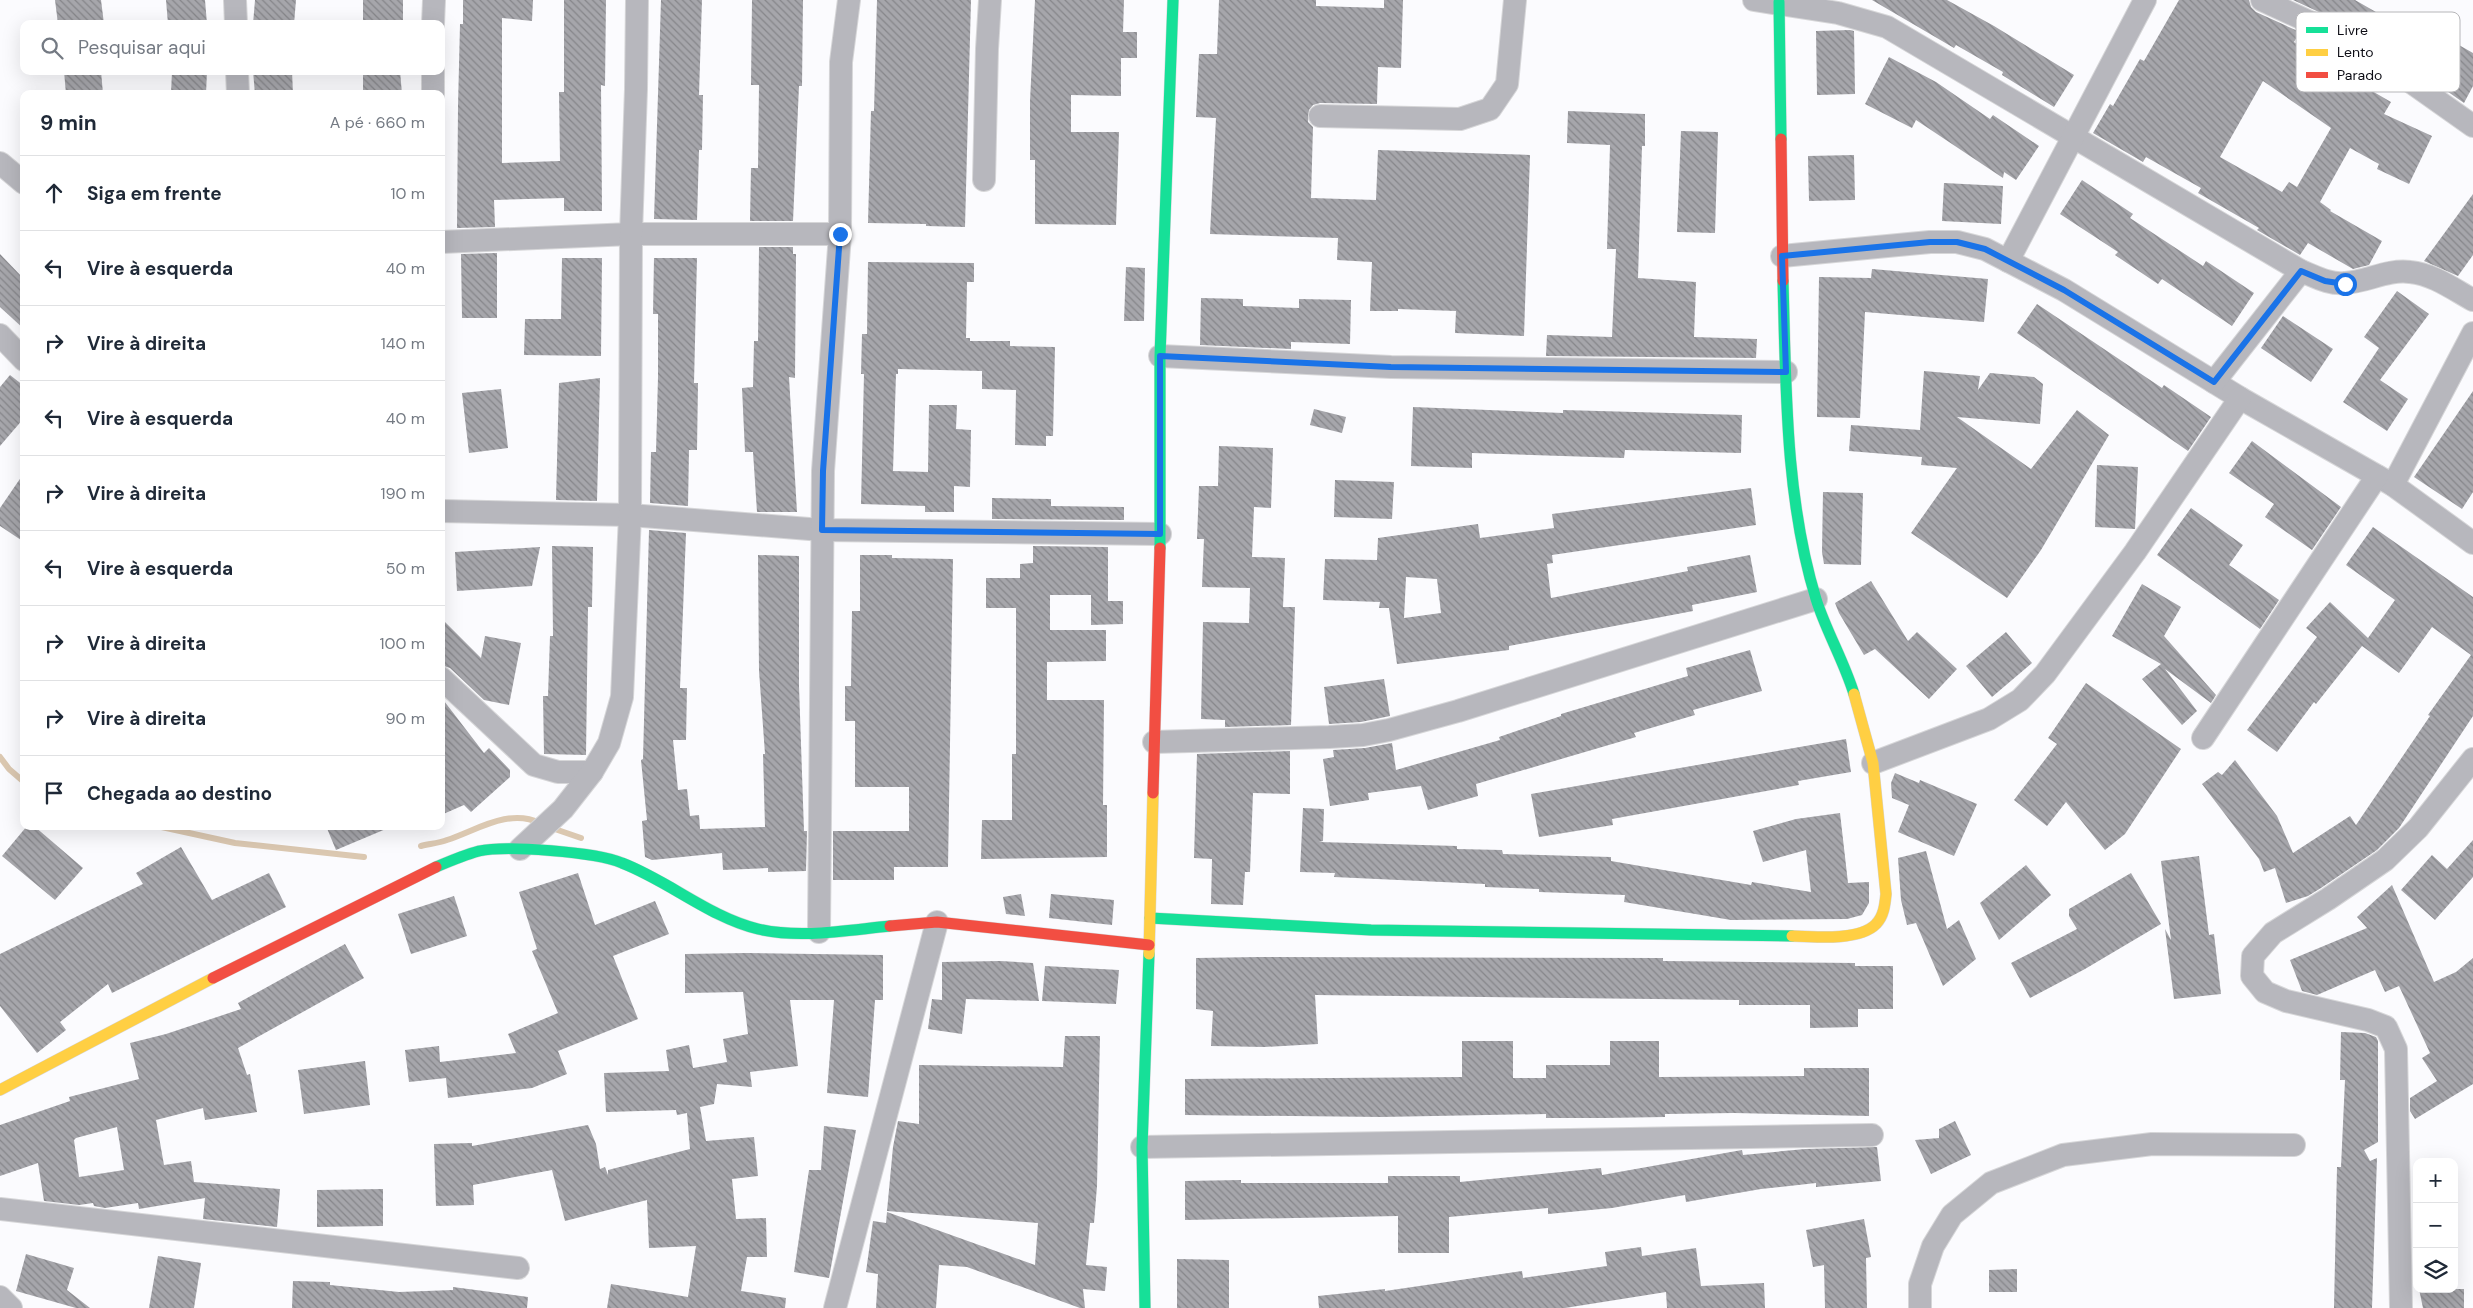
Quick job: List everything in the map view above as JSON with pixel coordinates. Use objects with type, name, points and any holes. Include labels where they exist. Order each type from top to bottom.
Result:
[{"type":"street","points":[[235,0],[236,20]]},
{"type":"street","points":[[434,0],[434,20]]},
{"type":"street","points":[[520,849],[563,809],[592,772],[609,743],[622,697],[630,515],[631,234],[636,90],[636,0]]},
{"type":"street","points":[[819,932],[823,471],[840,234],[841,62],[848,0]]},
{"type":"street","points":[[984,180],[986,49],[990,0]]},
{"type":"street","points":[[1145,1308],[1142,1148],[1160,534],[1160,356],[1173,0]]},
{"type":"street","points":[[1320,116],[1460,119],[1490,109],[1507,84],[1514,0]]},
{"type":"street","points":[[1754,0],[1780,2],[1838,12],[1887,27],[2301,271],[2325,281],[2345,284],[2386,272],[2410,272],[2434,278],[2473,300]]},
{"type":"street","points":[[2008,261],[2145,0]]},
{"type":"street","points":[[2262,0],[2296,16]]},
{"type":"street","points":[[1150,918],[1371,930],[1832,937],[1859,933],[1877,925],[1885,911],[1886,894],[1873,763],[1851,685],[1816,599],[1801,532],[1793,473],[1786,372],[1782,256],[1780,2]]},
{"type":"street","points":[[237,75],[238,90]]},
{"type":"street","points":[[433,75],[433,90]]},
{"type":"street","points":[[2425,92],[2473,126]]},
{"type":"street","points":[[0,163],[20,180]]},
{"type":"street","points":[[445,242],[631,234],[840,234]]},
{"type":"street","points":[[1782,256],[1930,242],[1957,242],[1985,249],[2064,290],[2240,398],[2385,481],[2473,543]]},
{"type":"street","points":[[2214,382],[2301,271]]},
{"type":"street","points":[[2203,738],[2385,481],[2473,333]]},
{"type":"street","points":[[0,335],[20,356]]},
{"type":"street","points":[[1160,356],[1391,367],[1786,372]]},
{"type":"street","points":[[1873,763],[1989,719],[2020,700],[2045,674],[2135,552],[2240,398]]},
{"type":"street","points":[[445,511],[630,515],[822,530],[1160,534]]},
{"type":"street","points":[[1154,742],[1328,737],[1362,735],[1389,730],[1458,711],[1816,599]]},
{"type":"street","points":[[445,682],[534,765],[558,772],[592,772]]},
{"type":"street","points":[[2401,1308],[2396,1049],[2386,1028],[2368,1020],[2286,1001],[2265,992],[2252,976],[2253,956],[2273,933],[2328,900],[2385,860],[2418,828],[2473,758]]},
{"type":"street","points":[[0,1090],[194,987],[449,861],[480,851],[520,849],[585,855],[621,862],[725,917],[758,929],[785,933],[937,922],[1149,945]]},
{"type":"street","points":[[835,1308],[937,922]]},
{"type":"street","points":[[1142,1148],[1872,1135]]},
{"type":"street","points":[[1920,1308],[1920,1284],[1933,1246],[1952,1215],[1991,1184],[2064,1155],[2152,1144],[2294,1145]]},
{"type":"street","points":[[0,1209],[518,1268]]},
{"type":"street","points":[[0,1297],[11,1308]]},
{"type":"building","points":[[55,0],[101,0],[104,20],[58,20]]},
{"type":"building","points":[[166,0],[205,0],[207,20],[168,20]]},
{"type":"building","points":[[255,0],[296,0],[294,20],[253,20]]},
{"type":"building","points":[[363,0],[403,0],[403,20],[363,20]]},
{"type":"building","points":[[463,0],[533,0],[532,21],[502,18],[502,163],[560,161],[559,92],[564,92],[564,0],[606,0],[605,86],[601,85],[602,211],[564,211],[564,198],[494,200],[495,227],[457,228],[460,24],[463,24]]},
{"type":"building","points":[[661,0],[702,0],[699,95],[703,95],[702,150],[699,150],[697,220],[654,219]]},
{"type":"building","points":[[752,0],[803,0],[802,86],[799,86],[793,221],[750,221],[751,168],[758,168],[759,85],[751,85]]},
{"type":"building","points":[[877,0],[971,0],[965,227],[868,223],[871,111],[874,111]]},
{"type":"building","points":[[1035,0],[1124,0],[1123,32],[1137,32],[1137,58],[1121,58],[1121,96],[1071,95],[1071,132],[1119,132],[1116,225],[1035,224],[1035,160],[1030,160],[1030,101]]},
{"type":"building","points":[[1219,0],[1316,0],[1316,6],[1384,8],[1384,0],[1403,0],[1401,68],[1378,67],[1377,104],[1320,103],[1313,105],[1309,110],[1308,122],[1313,127],[1311,198],[1376,200],[1378,150],[1530,155],[1524,336],[1455,333],[1456,311],[1398,309],[1398,311],[1370,311],[1372,262],[1337,260],[1338,238],[1210,234],[1216,118],[1196,117],[1199,54],[1217,54]]},
{"type":"building","points":[[1872,0],[1947,0],[1994,26],[2074,75],[2054,107],[2002,75],[2003,72],[1956,45],[1954,48]]},
{"type":"building","points":[[2179,0],[2249,0],[2251,7],[2256,12],[2296,30],[2294,42],[2296,43],[2296,92],[2374,92],[2391,102],[2384,114],[2432,136],[2409,184],[2377,169],[2379,164],[2350,148],[2320,202],[2330,211],[2382,241],[2369,265],[2353,269],[2308,243],[2300,255],[2257,230],[2259,228],[2198,193],[2201,188],[2146,157],[2143,162],[2093,133],[2110,104],[2113,106],[2140,59],[2144,61]],"holes":[[[2263,81],[2331,128],[2297,187],[2289,182],[2282,192],[2220,157]]]},
{"type":"building","points":[[2293,0],[2355,0],[2376,12],[2319,12]]},
{"type":"building","points":[[1816,31],[1854,31],[1855,94],[1817,95]]},
{"type":"building","points":[[2460,46],[2473,53],[2473,86],[2464,103],[2448,92],[2460,92]]},
{"type":"building","points":[[1889,57],[1936,82],[1990,119],[1993,115],[2039,146],[2016,180],[2004,172],[2003,178],[1916,120],[1912,128],[1865,104]]},
{"type":"building","points":[[64,75],[101,75],[103,90],[66,90]]},
{"type":"building","points":[[172,75],[207,75],[206,90],[171,90]]},
{"type":"building","points":[[253,75],[292,75],[293,90],[255,90]]},
{"type":"building","points":[[363,75],[400,75],[402,90],[363,90]]},
{"type":"building","points":[[1568,111],[1645,114],[1645,146],[1642,146],[1638,278],[1696,282],[1694,337],[1757,339],[1756,358],[1546,356],[1547,335],[1612,337],[1616,249],[1607,249],[1610,145],[1567,143]]},
{"type":"building","points":[[1681,131],[1718,132],[1715,233],[1677,232]]},
{"type":"building","points":[[1854,155],[1855,200],[1809,201],[1808,156]]},
{"type":"building","points":[[2082,180],[2133,214],[2130,218],[2203,266],[2206,261],[2254,293],[2232,326],[2162,279],[2158,284],[2115,255],[2118,252],[2060,214]]},
{"type":"building","points":[[1944,183],[2003,186],[2001,224],[1942,221]]},
{"type":"building","points":[[2473,194],[2473,255],[2458,276],[2424,261]]},
{"type":"building","points":[[759,247],[793,247],[793,254],[796,254],[795,378],[789,377],[797,512],[757,512],[753,452],[745,452],[742,388],[753,387],[754,341],[758,341]]},
{"type":"building","points":[[497,253],[497,318],[462,318],[461,254]]},
{"type":"building","points":[[0,254],[20,275],[20,325],[0,307]]},
{"type":"building","points":[[562,258],[602,258],[601,356],[524,355],[525,319],[561,319]]},
{"type":"building","points":[[654,258],[697,258],[694,383],[698,383],[697,450],[689,450],[688,506],[650,503],[651,452],[656,452],[658,377],[658,314],[653,314]]},
{"type":"building","points":[[868,262],[974,263],[974,282],[967,282],[966,338],[970,338],[970,341],[1010,341],[1010,346],[1055,347],[1053,436],[1046,436],[1046,446],[1015,445],[1016,390],[982,389],[982,371],[898,369],[898,374],[896,374],[893,471],[928,472],[929,405],[957,405],[956,429],[971,430],[970,487],[954,486],[954,512],[925,512],[925,506],[861,504],[864,374],[861,374],[862,334],[867,334]]},
{"type":"building","points":[[1126,267],[1145,268],[1144,321],[1124,321]]},
{"type":"building","points":[[1872,269],[1988,279],[1984,322],[1865,312],[1860,418],[1817,417],[1819,277],[1871,278]]},
{"type":"building","points":[[2397,291],[2429,314],[2380,380],[2408,399],[2387,431],[2343,402],[2379,348],[2364,337]]},
{"type":"building","points":[[1201,298],[1243,299],[1243,306],[1299,308],[1299,299],[1351,300],[1350,344],[1291,342],[1291,349],[1200,345]]},
{"type":"building","points":[[2037,304],[2162,388],[2164,385],[2211,417],[2188,451],[2017,333]]},
{"type":"building","points":[[2283,316],[2333,349],[2311,382],[2261,348]]},
{"type":"building","points":[[1924,371],[1980,376],[1978,390],[1990,373],[2034,377],[2043,384],[2040,424],[1957,417],[2031,469],[2077,410],[2109,435],[2041,550],[2007,598],[1911,533],[1957,468],[1921,465],[1922,457],[1849,451],[1851,425],[1920,430]]},
{"type":"building","points":[[10,375],[20,383],[20,423],[0,446],[0,387]]},
{"type":"building","points":[[600,378],[597,501],[556,500],[559,383]]},
{"type":"building","points":[[501,389],[508,448],[469,453],[462,393]]},
{"type":"building","points":[[2473,391],[2473,492],[2462,509],[2414,477]]},
{"type":"building","points":[[1413,407],[1563,413],[1563,410],[1742,415],[1741,453],[1625,450],[1624,458],[1472,453],[1472,468],[1411,466]]},
{"type":"building","points":[[1314,409],[1346,417],[1342,433],[1310,425]]},
{"type":"building","points":[[2252,441],[2341,507],[2312,550],[2265,517],[2274,504],[2229,473]]},
{"type":"building","points":[[1219,446],[1273,448],[1271,508],[1254,507],[1252,557],[1285,558],[1283,607],[1295,607],[1291,725],[1225,727],[1225,720],[1201,719],[1203,622],[1249,623],[1250,588],[1202,587],[1204,539],[1197,539],[1199,486],[1218,486]]},
{"type":"building","points":[[2097,465],[2138,467],[2135,529],[2095,527]]},
{"type":"building","points":[[20,479],[20,539],[0,526],[0,508]]},
{"type":"building","points":[[1335,480],[1394,482],[1392,519],[1334,517]]},
{"type":"building","points":[[1751,488],[1756,525],[1552,555],[1553,563],[1547,564],[1551,598],[1688,571],[1687,567],[1750,555],[1757,592],[1692,605],[1693,611],[1509,646],[1509,650],[1397,664],[1389,608],[1379,608],[1380,602],[1323,600],[1325,559],[1377,560],[1378,538],[1478,524],[1480,538],[1554,528],[1552,514]],"holes":[[[1406,577],[1437,579],[1441,613],[1404,618]]]},
{"type":"building","points":[[1823,492],[1863,493],[1861,565],[1824,564],[1822,552]]},
{"type":"building","points":[[992,498],[1051,499],[1051,506],[1124,507],[1124,520],[992,519]]},
{"type":"building","points":[[2191,508],[2243,545],[2229,565],[2279,600],[2260,629],[2157,555]]},
{"type":"building","points":[[2373,527],[2473,597],[2473,716],[2399,828],[2377,850],[2308,896],[2286,903],[2275,868],[2264,872],[2259,859],[2202,784],[2218,772],[2222,775],[2235,760],[2277,816],[2293,853],[2350,816],[2356,825],[2430,716],[2428,715],[2471,655],[2432,627],[2399,673],[2362,646],[2316,704],[2314,702],[2277,752],[2247,730],[2317,637],[2306,628],[2330,602],[2368,638],[2395,600],[2346,565]]},
{"type":"building","points":[[649,530],[686,533],[680,688],[687,688],[686,740],[673,740],[678,790],[687,789],[690,816],[699,815],[700,829],[765,827],[763,754],[765,754],[759,671],[758,555],[799,556],[799,686],[804,831],[807,831],[806,871],[768,872],[768,868],[723,870],[722,853],[652,860],[645,857],[642,821],[647,820],[641,760],[643,759]]},
{"type":"building","points":[[552,546],[593,547],[592,607],[588,607],[586,755],[544,754],[543,696],[548,696],[550,636],[553,636]]},
{"type":"building","points":[[1033,546],[1108,547],[1108,601],[1123,601],[1123,624],[1091,625],[1091,595],[1050,595],[1050,630],[1106,630],[1106,661],[1047,662],[1047,700],[1104,700],[1103,805],[1107,805],[1107,857],[981,859],[982,820],[1012,820],[1012,754],[1016,754],[1016,608],[986,608],[986,578],[1020,578],[1020,564],[1033,563]]},
{"type":"building","points":[[540,547],[532,586],[457,591],[455,552]]},
{"type":"building","points":[[860,555],[892,555],[892,558],[953,559],[948,867],[894,867],[894,880],[833,880],[833,831],[909,831],[909,787],[855,787],[855,721],[845,721],[845,686],[851,686],[852,611],[860,611]]},
{"type":"building","points":[[1871,581],[1908,641],[1917,632],[1957,669],[1929,699],[1875,649],[1864,655],[1839,613],[1835,603]]},
{"type":"building","points":[[2142,584],[2181,607],[2164,636],[2216,695],[2211,703],[2165,669],[2197,711],[2182,725],[2142,679],[2161,664],[2112,636]]},
{"type":"building","points":[[445,622],[481,658],[485,636],[521,643],[509,705],[484,700],[450,668],[445,666]]},
{"type":"building","points":[[2006,632],[2032,663],[1992,697],[1966,666]]},
{"type":"building","points":[[1750,650],[1762,691],[1693,710],[1695,715],[1634,733],[1636,737],[1476,784],[1478,796],[1428,810],[1421,786],[1368,793],[1369,800],[1330,806],[1323,759],[1334,757],[1333,750],[1365,748],[1392,743],[1396,770],[1500,740],[1499,737],[1561,716],[1561,714],[1688,676],[1686,668]]},
{"type":"building","points":[[1384,679],[1390,716],[1361,722],[1329,724],[1324,687]]},
{"type":"building","points":[[2086,683],[2181,749],[2125,834],[2105,850],[2066,802],[2047,826],[2014,800],[2057,744],[2048,738]]},
{"type":"building","points":[[445,702],[484,753],[489,748],[510,770],[510,777],[471,812],[464,805],[445,813]]},
{"type":"building","points":[[1846,739],[1851,772],[1798,781],[1799,785],[1612,819],[1613,825],[1539,837],[1531,794]]},
{"type":"building","points":[[1290,751],[1290,794],[1253,793],[1250,872],[1245,872],[1243,905],[1211,904],[1212,859],[1194,858],[1197,754]]},
{"type":"building","points":[[1895,773],[1919,783],[1920,780],[1977,804],[1954,856],[1898,832],[1909,805],[1892,798],[1891,783]]},
{"type":"building","points":[[1303,808],[1324,809],[1323,841],[1319,842],[1457,846],[1457,849],[1502,850],[1503,854],[1611,857],[1611,861],[1751,885],[1752,882],[1811,892],[1806,850],[1763,862],[1753,831],[1796,819],[1840,813],[1848,883],[1869,882],[1869,903],[1862,915],[1847,919],[1731,920],[1624,902],[1625,895],[1539,892],[1539,889],[1485,887],[1485,884],[1334,877],[1335,873],[1300,872]]},
{"type":"building","points":[[24,830],[39,830],[83,868],[55,900],[2,856]]},
{"type":"building","points":[[328,830],[384,830],[336,850]]},
{"type":"building","points":[[2473,840],[2473,877],[2435,920],[2401,890],[2432,855],[2447,869]]},
{"type":"building","points":[[181,847],[212,900],[269,873],[286,907],[112,993],[108,984],[60,1022],[66,1030],[37,1053],[0,1006],[0,954],[143,884],[136,873]]},
{"type":"building","points":[[1926,851],[1947,929],[1959,920],[1976,959],[1943,986],[1916,923],[1907,925],[1901,900],[1898,858]]},
{"type":"building","points":[[2199,856],[2209,935],[2214,934],[2221,994],[2174,999],[2165,929],[2171,940],[2161,861]]},
{"type":"building","points":[[2026,865],[2051,895],[1999,940],[1980,903]]},
{"type":"building","points":[[578,873],[595,925],[655,901],[669,934],[613,956],[638,1019],[558,1051],[567,1074],[532,1088],[448,1098],[446,1078],[409,1082],[405,1050],[439,1046],[440,1062],[516,1053],[508,1034],[558,1013],[532,951],[537,949],[519,892]]},
{"type":"building","points":[[2131,873],[2161,924],[2085,969],[2030,998],[2011,963],[2077,929],[2069,916],[2069,909]]},
{"type":"building","points":[[2392,885],[2434,982],[2456,972],[2473,958],[2473,1084],[2415,1119],[2410,1111],[2410,1098],[2437,1081],[2422,1058],[2430,1053],[2399,986],[2385,992],[2375,970],[2317,995],[2302,991],[2290,960],[2367,928],[2357,917]]},
{"type":"building","points":[[1021,894],[1025,916],[1006,914],[1003,897]]},
{"type":"building","points":[[1051,894],[1114,900],[1112,925],[1049,918]]},
{"type":"building","points":[[454,896],[467,936],[411,954],[398,914]]},
{"type":"building","points":[[345,944],[364,978],[238,1048],[247,1075],[250,1074],[257,1112],[205,1120],[203,1108],[156,1120],[164,1165],[191,1161],[194,1182],[280,1189],[277,1227],[203,1219],[205,1198],[139,1209],[138,1203],[105,1208],[94,1206],[93,1203],[79,1205],[44,1201],[38,1163],[0,1176],[0,1125],[70,1101],[69,1097],[139,1079],[130,1043],[166,1034],[241,1009],[238,1003]],"holes":[[[117,1127],[124,1170],[79,1177],[74,1140]]]},
{"type":"building","points":[[685,954],[883,955],[883,1000],[875,1000],[868,1097],[827,1093],[834,1000],[790,1000],[798,1066],[750,1072],[752,1087],[717,1084],[714,1104],[700,1107],[706,1141],[754,1137],[758,1176],[732,1179],[736,1219],[766,1218],[767,1257],[747,1257],[741,1291],[786,1298],[785,1308],[607,1308],[611,1284],[688,1297],[696,1246],[649,1248],[647,1200],[565,1221],[552,1170],[473,1185],[474,1205],[436,1206],[434,1144],[472,1143],[472,1146],[588,1125],[596,1144],[600,1169],[605,1167],[608,1175],[608,1170],[690,1149],[687,1113],[677,1115],[676,1110],[606,1112],[604,1073],[669,1071],[666,1050],[689,1045],[693,1068],[727,1062],[723,1039],[748,1034],[743,992],[685,993]]},
{"type":"building","points":[[1196,958],[1663,958],[1663,961],[1855,963],[1855,966],[1893,966],[1893,1009],[1858,1009],[1858,1027],[1810,1028],[1810,1005],[1739,1005],[1739,1000],[1315,995],[1318,1044],[1264,1047],[1211,1046],[1213,1011],[1196,1009]]},
{"type":"building","points":[[1000,961],[1033,963],[1039,1001],[966,999],[962,1034],[928,1029],[932,999],[942,1000],[942,962]]},
{"type":"building","points":[[1045,966],[1119,970],[1116,1004],[1042,1001]]},
{"type":"building","points":[[2341,1032],[2365,1033],[2376,1037],[2378,1041],[2378,1142],[2364,1150],[2370,1161],[2377,1158],[2372,1308],[2334,1308],[2337,1167],[2341,1167],[2345,1080],[2340,1080]]},
{"type":"building","points":[[1065,1036],[1100,1036],[1097,1186],[1094,1223],[1090,1223],[1086,1265],[1107,1267],[1105,1291],[1083,1289],[1085,1308],[1080,1308],[967,1267],[939,1265],[936,1308],[876,1308],[878,1274],[866,1272],[873,1221],[886,1223],[887,1212],[1035,1265],[1038,1223],[887,1211],[893,1147],[898,1121],[919,1124],[919,1065],[1063,1067]]},
{"type":"building","points":[[1462,1041],[1513,1041],[1513,1078],[1546,1078],[1546,1065],[1610,1065],[1610,1041],[1659,1041],[1659,1077],[1804,1076],[1804,1068],[1869,1068],[1869,1116],[1734,1113],[1665,1114],[1665,1117],[1604,1118],[1546,1118],[1546,1114],[1381,1117],[1185,1115],[1185,1079],[1462,1077]]},
{"type":"building","points":[[365,1061],[370,1105],[304,1114],[298,1070]]},
{"type":"building","points":[[1955,1121],[1971,1155],[1931,1174],[1915,1140],[1939,1138],[1939,1129]]},
{"type":"building","points":[[824,1126],[856,1130],[829,1278],[794,1272],[809,1170],[821,1170]]},
{"type":"building","points":[[1877,1147],[1881,1181],[1816,1187],[1816,1183],[1761,1189],[1686,1202],[1685,1195],[1612,1208],[1548,1214],[1548,1208],[1449,1217],[1449,1253],[1398,1253],[1398,1216],[1185,1220],[1185,1181],[1241,1180],[1241,1183],[1388,1183],[1388,1176],[1460,1176],[1460,1182],[1601,1168],[1602,1175],[1742,1150],[1743,1155],[1805,1149]]},
{"type":"building","points":[[383,1189],[383,1226],[317,1227],[317,1190]]},
{"type":"building","points":[[1864,1219],[1871,1257],[1866,1258],[1867,1308],[1825,1308],[1824,1265],[1813,1267],[1806,1230]]},
{"type":"building","points":[[1641,1247],[1642,1256],[1696,1248],[1701,1286],[1764,1283],[1765,1308],[1667,1308],[1666,1292],[1565,1308],[1319,1308],[1318,1296],[1385,1289],[1385,1291],[1522,1271],[1523,1278],[1607,1266],[1605,1252]]},
{"type":"building","points":[[26,1254],[74,1268],[67,1290],[90,1308],[76,1308],[16,1291]]},
{"type":"building","points":[[158,1256],[201,1263],[194,1308],[149,1308]]},
{"type":"building","points":[[1177,1259],[1229,1260],[1229,1308],[1177,1308]]},
{"type":"building","points":[[2017,1269],[2017,1292],[1989,1292],[1989,1270]]},
{"type":"building","points":[[293,1281],[330,1282],[330,1285],[399,1292],[453,1290],[453,1287],[528,1297],[527,1308],[292,1308]]},
{"type":"building","points":[[2458,1289],[2464,1289],[2464,1308],[2423,1308],[2420,1293],[2458,1293]]},
{"type":"waterway","points":[[0,757],[9,769],[20,779]]},
{"type":"waterway","points":[[421,846],[444,841],[481,826],[505,819],[528,819],[540,823]]},
{"type":"waterway","points":[[549,827],[581,838]]},
{"type":"waterway","points":[[175,830],[235,843],[364,857]]},
{"type":"traffic: fast","points":[[1160,548],[1160,356],[1173,0]]},
{"type":"traffic: fast","points":[[1779,2],[1781,139]]},
{"type":"traffic: fast","points":[[1783,281],[1789,441],[1798,521],[1816,599],[1854,694]]},
{"type":"traffic: fast","points":[[436,867],[457,858],[492,849],[529,849],[572,853],[622,863],[656,879],[706,908],[758,929],[807,934],[890,926]]},
{"type":"traffic: fast","points":[[1150,918],[1371,930],[1792,936]]},
{"type":"traffic: fast","points":[[1145,1308],[1142,1147],[1149,954]]},
{"type":"traffic: slow","points":[[1792,936],[1836,937],[1859,933],[1876,924],[1884,910],[1886,894],[1873,763],[1854,694]]},
{"type":"traffic: slow","points":[[1149,954],[1153,793]]},
{"type":"traffic: slow","points":[[0,1090],[213,978]]},
{"type":"traffic: jam","points":[[1781,139],[1783,281]]},
{"type":"traffic: jam","points":[[1153,793],[1160,548]]},
{"type":"traffic: jam","points":[[213,978],[436,867]]},
{"type":"traffic: jam","points":[[890,926],[937,922],[1149,945]]},
{"type":"route","points":[[840,234],[823,471],[822,530],[1160,534],[1160,356],[1391,367],[1786,372],[1782,256],[1930,242],[1957,242],[1985,249],[2064,290],[2214,382],[2301,271],[2325,281],[2345,284]]}]
